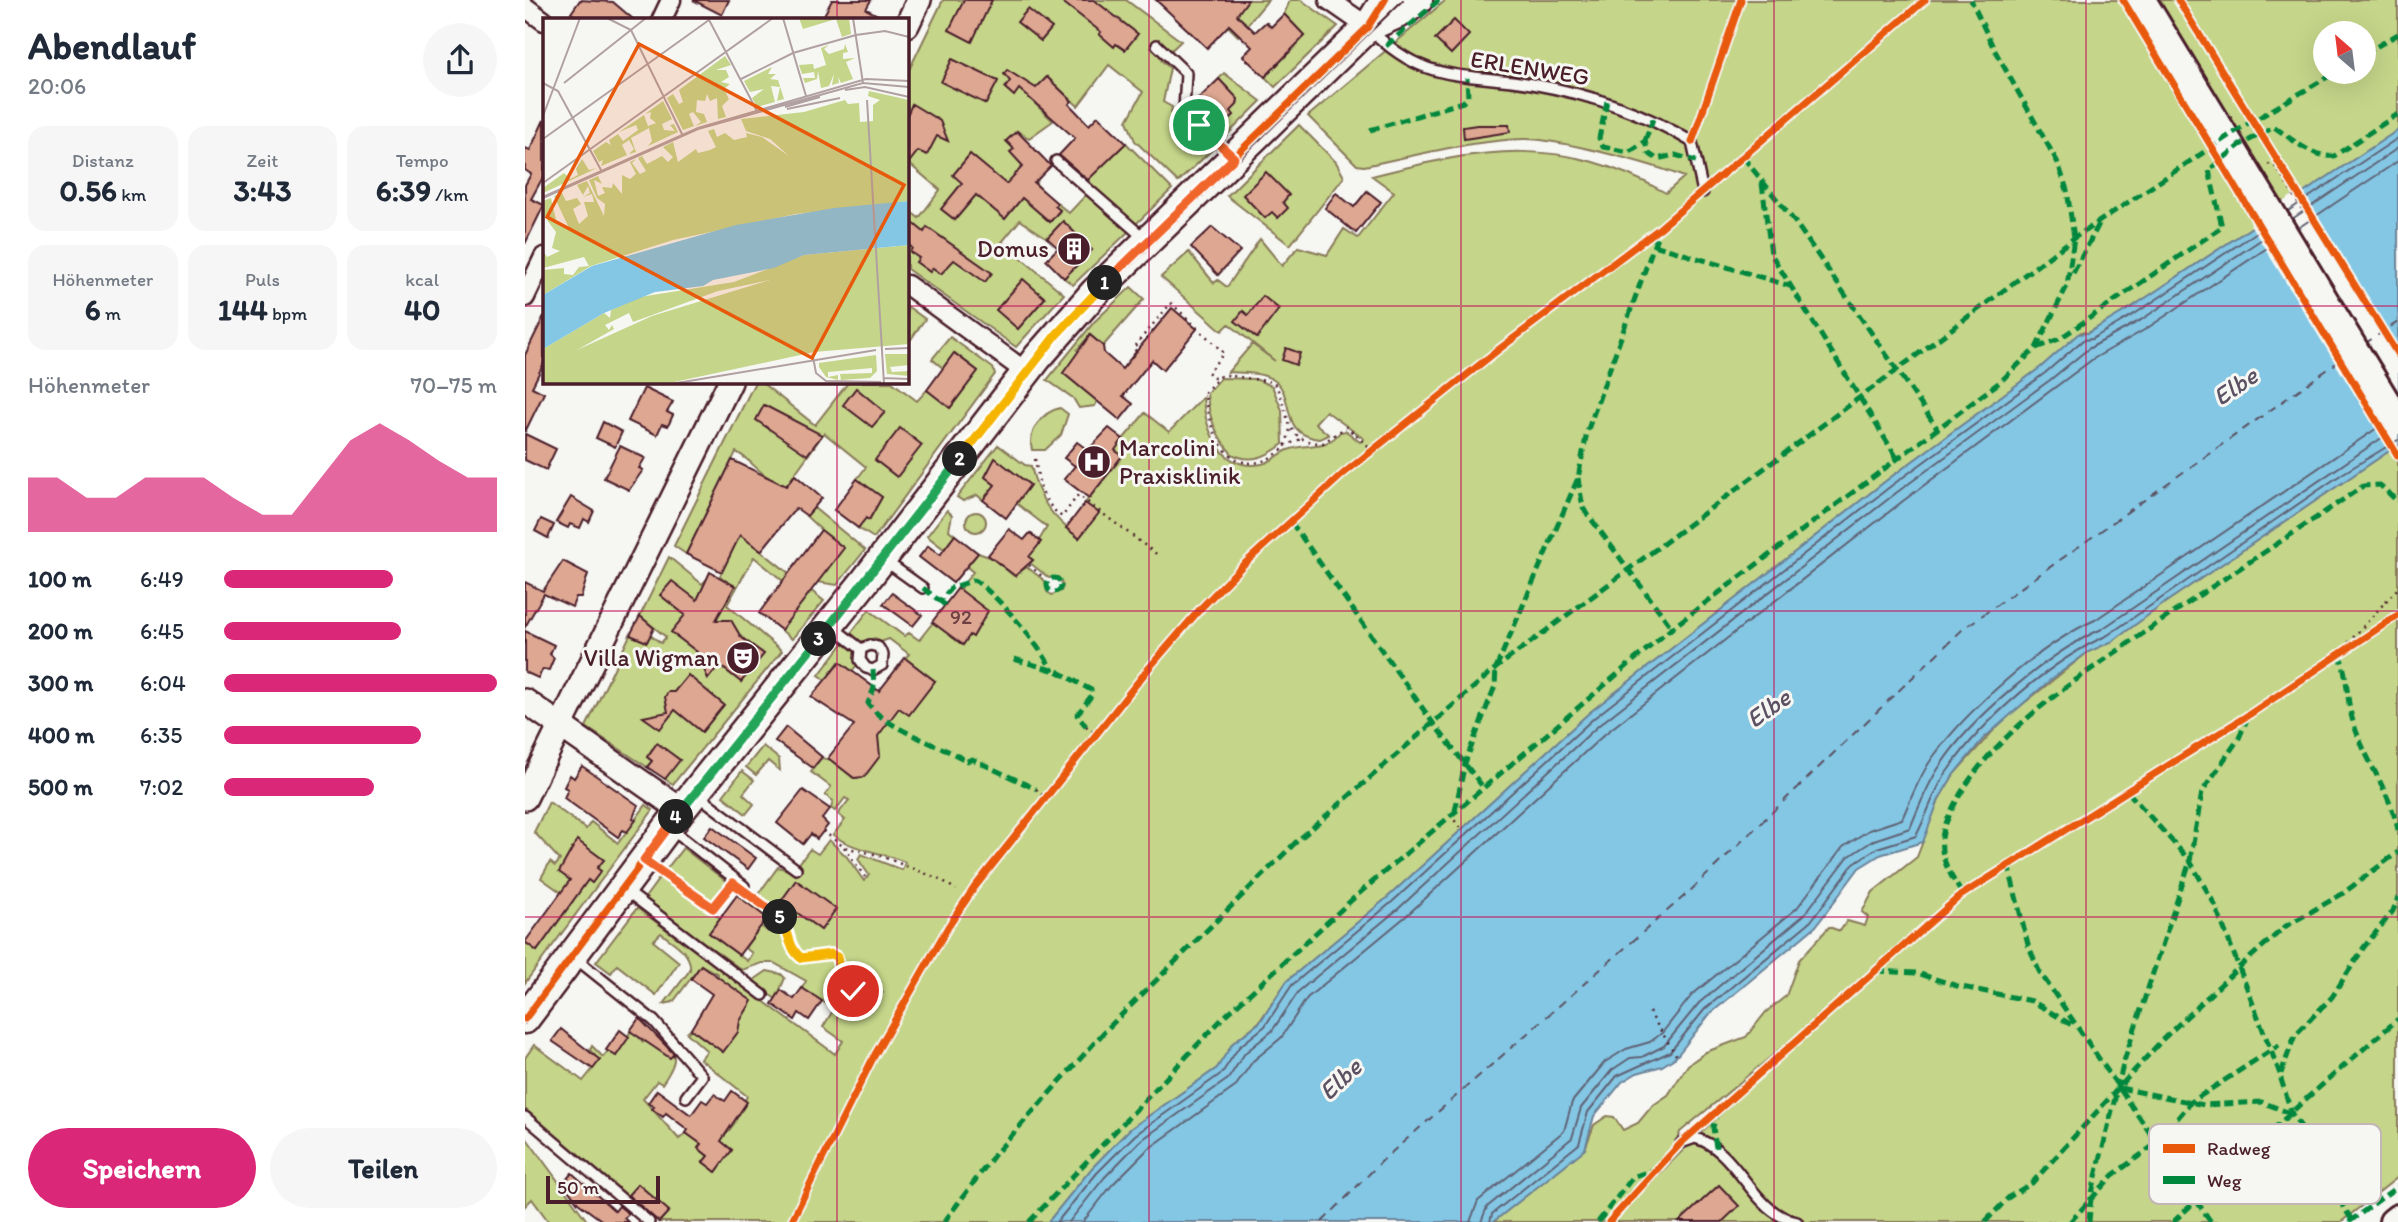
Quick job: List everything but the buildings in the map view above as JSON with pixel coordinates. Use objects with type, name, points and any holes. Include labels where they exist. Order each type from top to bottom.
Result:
[{"type":"main road","points":[[2142,0],[2398,421]]},
{"type":"main road","points":[[2161,0],[2398,389]]},
{"type":"main road","points":[[525,1019],[682,810],[883,559],[1026,372],[1087,301],[1368,27],[1404,11],[1399,1]]},
{"type":"street","points":[[662,18],[671,0]]},
{"type":"street","points":[[908,23],[919,0]]},
{"type":"street","points":[[1329,0],[1368,27]]},
{"type":"street","points":[[525,7],[543,20]]},
{"type":"street","points":[[525,296],[543,259]]},
{"type":"street","points":[[908,286],[1026,372]]},
{"type":"street","points":[[525,798],[730,383]]},
{"type":"street","points":[[525,701],[682,810]]},
{"type":"lane","name":"ERLENWEG","points":[[1368,27],[1397,54],[1423,67],[1460,76],[1528,83],[1607,101],[1633,110],[1692,142],[1703,192]]},
{"type":"lane","points":[[1157,46],[1186,73],[1184,111],[1234,158]]},
{"type":"lane","points":[[1056,161],[1147,241]]},
{"type":"lane","points":[[883,559],[923,588]]},
{"type":"lane","points":[[830,625],[861,649]]},
{"type":"lane","points":[[682,810],[796,869]]},
{"type":"lane","points":[[682,810],[744,888]]},
{"type":"lane","points":[[622,888],[763,995]]},
{"type":"lane","points":[[573,956],[654,1021],[702,1076],[686,1097]]},
{"type":"lane","points":[[525,1117],[649,1222]]},
{"type":"lane","points":[[1681,1143],[1695,1138],[1716,1148],[1768,1206],[1788,1220],[1797,1222]]},
{"type":"path","points":[[2276,167],[2301,208],[2305,206]]},
{"type":"path","points":[[1136,351],[1133,348],[1171,303],[1224,354],[1208,372],[1214,378],[1249,377],[1273,382],[1279,390],[1290,430],[1285,446]]},
{"type":"path","points":[[1220,376],[1205,392],[1205,405],[1222,448],[1233,458],[1260,462],[1302,439]]},
{"type":"path","points":[[1290,430],[1302,439],[1323,443],[1346,427],[1373,450]]},
{"type":"path","points":[[1035,459],[1041,493],[1052,510],[1062,517],[1079,495],[1160,556]]},
{"type":"path","points":[[1029,565],[1044,578]]},
{"type":"path","points":[[2339,653],[2398,588]]},
{"type":"path","points":[[1086,726],[1096,734]]},
{"type":"path","points":[[1036,789],[1046,798]]},
{"type":"path","points":[[1450,815],[1461,828]]},
{"type":"path","points":[[823,831],[844,847],[865,877]]},
{"type":"path","points":[[844,847],[878,855],[941,880],[956,890]]},
{"type":"path","points":[[644,860],[723,915]]},
{"type":"path","points":[[713,908],[733,883]]},
{"type":"path","points":[[744,888],[782,918],[793,952],[801,958],[831,954],[837,957],[842,984],[847,989],[888,993]]},
{"type":"path","points":[[1649,1012],[1676,1055]]},
{"type":"green space","points":[[943,0],[1126,0],[1181,41],[1161,60],[1170,68],[1163,102],[1172,107],[1171,114],[1214,148],[1178,182],[1135,141],[1127,121],[1143,92],[1109,65],[1078,106],[1047,77],[1028,97],[1053,121],[1029,138],[1017,131],[1007,141],[1014,149],[1011,153],[1031,174],[1040,177],[1035,183],[1044,192],[1032,206],[1050,222],[1060,211],[1055,206],[1057,203],[1069,213],[1087,194],[1129,231],[1073,285],[1064,278],[1092,250],[1064,222],[1047,238],[1020,220],[1002,242],[1064,294],[1016,347],[908,270],[908,210],[919,218],[940,190],[908,163],[908,72]]},
{"type":"green space","points":[[1201,0],[1268,0],[1238,36]]},
{"type":"green space","points":[[1290,0],[1301,0],[1338,26],[1275,87],[1265,77],[1305,36],[1284,14]]},
{"type":"green space","points":[[1446,0],[2398,0],[2398,130],[2132,307],[2088,333],[2081,332],[2041,367],[1887,480],[1589,713],[1388,897],[1287,981],[1259,1022],[1233,1043],[1217,1068],[1130,1129],[1092,1168],[1048,1222],[659,1222],[669,1211],[638,1184],[628,1196],[525,1109],[525,1058],[534,1045],[583,1081],[599,1061],[590,1050],[592,1046],[603,1057],[608,1051],[616,1056],[632,1029],[643,1042],[665,1041],[673,1052],[674,1062],[662,1084],[657,1081],[643,1099],[679,1139],[686,1133],[701,1144],[698,1148],[708,1156],[703,1162],[717,1171],[732,1150],[720,1141],[734,1124],[747,1096],[700,1059],[707,1051],[687,1033],[691,1029],[710,1043],[718,974],[701,965],[673,1002],[664,1004],[690,970],[690,964],[681,948],[661,933],[653,941],[679,962],[656,995],[617,965],[611,973],[596,962],[637,908],[835,1054],[843,1041],[823,1027],[834,1009],[802,988],[806,981],[774,963],[762,963],[742,970],[644,899],[661,876],[720,918],[709,933],[747,961],[752,953],[745,948],[761,926],[768,932],[775,923],[737,895],[740,891],[779,919],[782,914],[757,896],[778,867],[797,873],[798,865],[810,849],[818,854],[829,840],[847,857],[864,881],[869,875],[858,859],[861,854],[902,870],[905,862],[858,847],[833,835],[845,820],[838,814],[849,800],[845,798],[835,811],[831,808],[833,801],[825,795],[831,787],[811,772],[821,758],[832,760],[853,778],[857,778],[857,702],[819,675],[844,642],[855,650],[856,666],[852,671],[839,662],[831,673],[869,684],[909,714],[935,681],[905,658],[909,654],[889,639],[881,642],[875,638],[861,642],[851,633],[869,610],[904,636],[909,633],[919,640],[973,572],[967,567],[978,553],[992,558],[1014,576],[1027,567],[1045,581],[1047,592],[1052,595],[1061,591],[1063,586],[1058,577],[1049,578],[1030,563],[1033,560],[1029,557],[1047,527],[994,486],[983,500],[977,495],[963,501],[957,497],[998,445],[1025,465],[1031,466],[1038,489],[1048,507],[1061,523],[1079,538],[1098,513],[1085,503],[1122,457],[1114,450],[1145,413],[1169,432],[1203,397],[1207,423],[1218,446],[1236,462],[1248,465],[1266,463],[1283,452],[1298,447],[1324,444],[1340,432],[1346,431],[1360,442],[1364,439],[1326,411],[1315,423],[1329,435],[1320,439],[1306,436],[1298,430],[1292,422],[1280,386],[1272,379],[1256,374],[1228,372],[1252,344],[1275,361],[1229,324],[1222,331],[1161,277],[1189,252],[1214,283],[1218,280],[1227,287],[1260,239],[1282,266],[1298,247],[1327,255],[1344,229],[1358,238],[1394,192],[1372,176],[1412,166],[1486,154],[1521,152],[1556,154],[1591,162],[1628,174],[1666,193],[1684,177],[1604,153],[1523,139],[1463,146],[1364,166],[1357,165],[1308,116]],"holes":[[[995,459],[1030,485],[1021,497],[985,477]]]},
{"type":"green space","points":[[1224,73],[1261,101],[1223,139],[1213,128],[1237,104],[1238,99],[1219,79]]},
{"type":"green space","points":[[1299,125],[1336,162],[1344,177],[1290,245],[1227,196]]},
{"type":"green space","points":[[1126,143],[1172,189],[1135,225],[1086,182]]},
{"type":"green space","points":[[1131,287],[1144,299],[1103,346],[1090,335],[1077,350],[1118,385],[1072,362],[1063,373],[1097,400],[1095,406],[1079,408],[1073,398],[1047,380],[1094,322]]},
{"type":"green space","points":[[908,307],[925,319],[908,344]]},
{"type":"green space","points":[[950,337],[993,368],[995,374],[874,538],[858,528],[866,518],[869,520],[882,497],[857,479],[866,467],[824,433],[786,486],[783,483],[780,486],[751,543],[824,601],[792,639],[781,630],[783,581],[754,557],[727,605],[782,651],[673,784],[665,779],[679,760],[652,749],[647,757],[652,761],[647,767],[586,727],[630,635],[646,642],[650,635],[661,643],[666,637],[640,616],[669,557],[702,584],[706,580],[716,584],[768,477],[736,452],[686,554],[674,546],[755,383],[762,383],[815,425],[846,383],[893,383],[917,401],[927,390],[951,407],[978,371],[955,353],[943,368],[932,359]]},
{"type":"green space","points":[[1221,378],[1255,379],[1272,386],[1282,410],[1283,444],[1259,457],[1246,458],[1232,454],[1221,440],[1209,410],[1207,393]]},
{"type":"green space","points":[[1060,408],[1068,414],[1061,435],[1045,450],[1032,450],[1032,436],[1037,424],[1047,414]]},
{"type":"green space","points":[[2398,445],[2398,1177],[2381,1190],[2381,1124],[2149,1124],[2149,1204],[2364,1204],[2341,1222],[1614,1222],[1732,1103],[1942,916],[1939,910],[1796,1036],[1680,1132],[1678,1140],[1604,1222],[1493,1222],[1585,1149],[1594,1125],[1607,1116],[1614,1117],[1623,1130],[1638,1123],[1652,1106],[1668,1095],[1688,1065],[1706,1052],[1746,1037],[1766,1012],[1786,996],[1799,960],[1829,927],[1840,931],[1847,921],[1865,926],[1868,917],[1862,912],[1873,892],[1917,857],[1939,799],[1954,774],[2003,720],[2088,652],[2113,641],[2166,602]]},
{"type":"green space","points":[[814,508],[865,550],[837,585],[817,582],[821,530],[806,516]]},
{"type":"green space","points":[[947,510],[952,515],[949,530],[955,535],[944,549],[927,536]]},
{"type":"green space","points":[[976,512],[983,515],[986,522],[983,529],[976,532],[969,529],[966,522],[969,515]]},
{"type":"green space","points":[[763,746],[779,759],[780,771],[768,761],[756,775],[746,767]]},
{"type":"green space","points":[[742,771],[754,780],[743,794],[754,804],[746,814],[723,796]]},
{"type":"green space","points":[[549,802],[586,829],[591,822],[618,843],[646,805],[653,810],[525,983],[525,942],[537,951],[573,901],[541,878],[550,862],[555,866],[560,860],[534,832]]},
{"type":"green space","points":[[683,848],[727,882],[712,903],[665,871]]},
{"type":"green space","points":[[767,971],[781,974],[785,978],[776,999],[751,982]]},
{"type":"green space","points":[[525,1136],[588,1222],[549,1222],[532,1199],[525,1206]]},
{"type":"water","name":"Elbe","points":[[2398,130],[2398,445],[2166,602],[2113,641],[2088,652],[2049,681],[1983,739],[1954,774],[1939,799],[1923,842],[1880,855],[1859,868],[1816,926],[1710,1014],[1676,1057],[1662,1066],[1637,1073],[1622,1082],[1594,1116],[1585,1149],[1493,1222],[1048,1222],[1092,1168],[1130,1129],[1217,1068],[1233,1043],[1260,1022],[1287,981],[1388,897],[1589,713],[1887,480],[2041,367],[2078,334],[2088,333],[2132,307]]},
{"type":"pier","points":[[2302,189],[2398,346],[2398,450],[2391,454],[2250,224]]},
{"type":"ferry route","points":[[2364,344],[2398,322]]},
{"type":"ferry route","points":[[1322,1222],[1383,1160],[1690,891],[1963,629],[2345,357]]},
{"type":"tram line","points":[[525,1024],[671,829],[868,583],[1058,336],[1403,0]]},
{"type":"marked path","points":[[1386,46],[1439,0]]},
{"type":"marked path","points":[[1029,1222],[1223,1018],[1356,896],[1672,628],[2001,381],[2036,348],[2067,286],[2074,238],[2067,190],[2058,163],[1994,49],[1971,0]]},
{"type":"marked path","points":[[2377,46],[2398,34]]},
{"type":"marked path","points":[[1370,130],[1463,102],[1468,97],[1467,78]]},
{"type":"marked path","points":[[944,1222],[995,1154],[1105,1031],[1295,843],[1496,668],[2074,238],[2233,133],[2316,84]]},
{"type":"marked path","points":[[1607,101],[1599,138],[1603,147],[1629,152],[1645,141],[1648,153],[1657,159],[1675,155],[1696,161]]},
{"type":"marked path","points":[[2036,348],[2059,339],[2222,227],[2209,170],[2240,145],[2274,127],[2310,151],[2334,156],[2398,114]]},
{"type":"marked path","points":[[1645,141],[1653,119]]},
{"type":"marked path","points":[[1743,157],[1795,222],[1937,428]]},
{"type":"marked path","points":[[1762,183],[1771,254],[1897,458]]},
{"type":"marked path","points":[[2073,273],[2099,224]]},
{"type":"marked path","points":[[1455,811],[1465,763],[1495,686],[1496,668],[1578,478],[1587,432],[1659,231]]},
{"type":"marked path","points":[[1654,245],[1790,286]]},
{"type":"marked path","points":[[1578,478],[1583,508],[1672,628]]},
{"type":"marked path","points":[[1962,894],[1945,862],[1942,845],[1945,826],[1960,795],[1980,767],[2031,715],[2120,649],[2363,486],[2380,485],[2398,502]]},
{"type":"marked path","points":[[1291,522],[1433,723],[1483,787]]},
{"type":"marked path","points":[[1054,578],[1059,580],[1061,585],[1059,590],[1054,592],[1049,590],[1047,585],[1049,580],[1054,578]]},
{"type":"marked path","points":[[945,605],[940,601],[951,588],[974,580],[995,597],[1017,621],[1053,671]]},
{"type":"marked path","points":[[923,588],[940,601]]},
{"type":"marked path","points":[[2339,653],[2357,733],[2389,801],[2398,830]]},
{"type":"marked path","points":[[1014,659],[1059,672],[1091,690],[1092,695],[1077,715],[1086,726]]},
{"type":"marked path","points":[[873,670],[874,688],[868,703],[875,712],[899,728],[967,761],[972,759],[1036,789]]},
{"type":"marked path","points":[[2089,1222],[2091,1197],[2124,1061],[2190,861],[2202,792],[2239,738],[2248,717]]},
{"type":"marked path","points":[[2128,792],[2190,861],[2215,905],[2280,1074]]},
{"type":"marked path","points":[[1985,1222],[2009,1197],[2032,1183],[2163,1039],[2237,969],[2286,926],[2342,894],[2398,852]]},
{"type":"marked path","points":[[2008,864],[2028,945],[2039,971],[2149,1132]]},
{"type":"marked path","points":[[2299,1124],[2292,1114],[2280,1076],[2295,1035],[2332,997],[2364,947],[2393,911],[2398,897]]},
{"type":"marked path","points":[[1876,971],[1917,973],[1957,986],[2032,1001],[2075,1027]]},
{"type":"marked path","points":[[2279,1124],[2398,1019]]},
{"type":"marked path","points":[[2173,1124],[2191,1102],[2279,1045]]},
{"type":"marked path","points":[[2120,1088],[2204,1105],[2262,1102],[2292,1114]]},
{"type":"marked path","points":[[1716,1148],[1713,1127],[1717,1112]]},
{"type":"marked path","points":[[2070,1222],[2113,1175],[2149,1149]]},
{"type":"marked path","points":[[1598,1222],[1633,1177],[1652,1170]]},
{"type":"marked path","points":[[2381,1198],[2398,1186]]},
{"type":"marked path","points":[[2173,1222],[2192,1204]]},
{"type":"marked path","points":[[2199,1204],[2211,1222]]},
{"type":"marked path","points":[[2342,1204],[2352,1220]]},
{"type":"marked path","points":[[2349,1222],[2374,1204]]},
{"type":"cycle path","points":[[525,1019],[681,810],[865,581],[1038,357],[1095,292],[1368,27],[1385,0]]},
{"type":"cycle path","points":[[1692,142],[1741,0]]},
{"type":"cycle path","points":[[791,1222],[873,1058],[948,927],[974,888],[1149,668],[1201,608],[1243,565],[1343,474],[1498,350],[1660,228],[1925,0]]},
{"type":"cycle path","points":[[2123,0],[2398,456]]},
{"type":"cycle path","points":[[2178,0],[2398,355]]},
{"type":"cycle path","points":[[1609,1222],[1681,1143],[1960,896],[2250,714],[2398,615]]},
{"type":"place","name":"Domus","points":[[1074,249]]},
{"type":"place","name":"Marcolini Praxisklinik","points":[[1094,462]]},
{"type":"place","name":"Villa Wigman","points":[[743,658]]},
{"type":"route","points":[[853,991],[842,984],[837,957],[823,954],[801,958],[793,952],[782,918],[733,883],[713,908],[644,860],[1056,335],[1095,292],[1234,158],[1209,131],[1199,125]]}]
